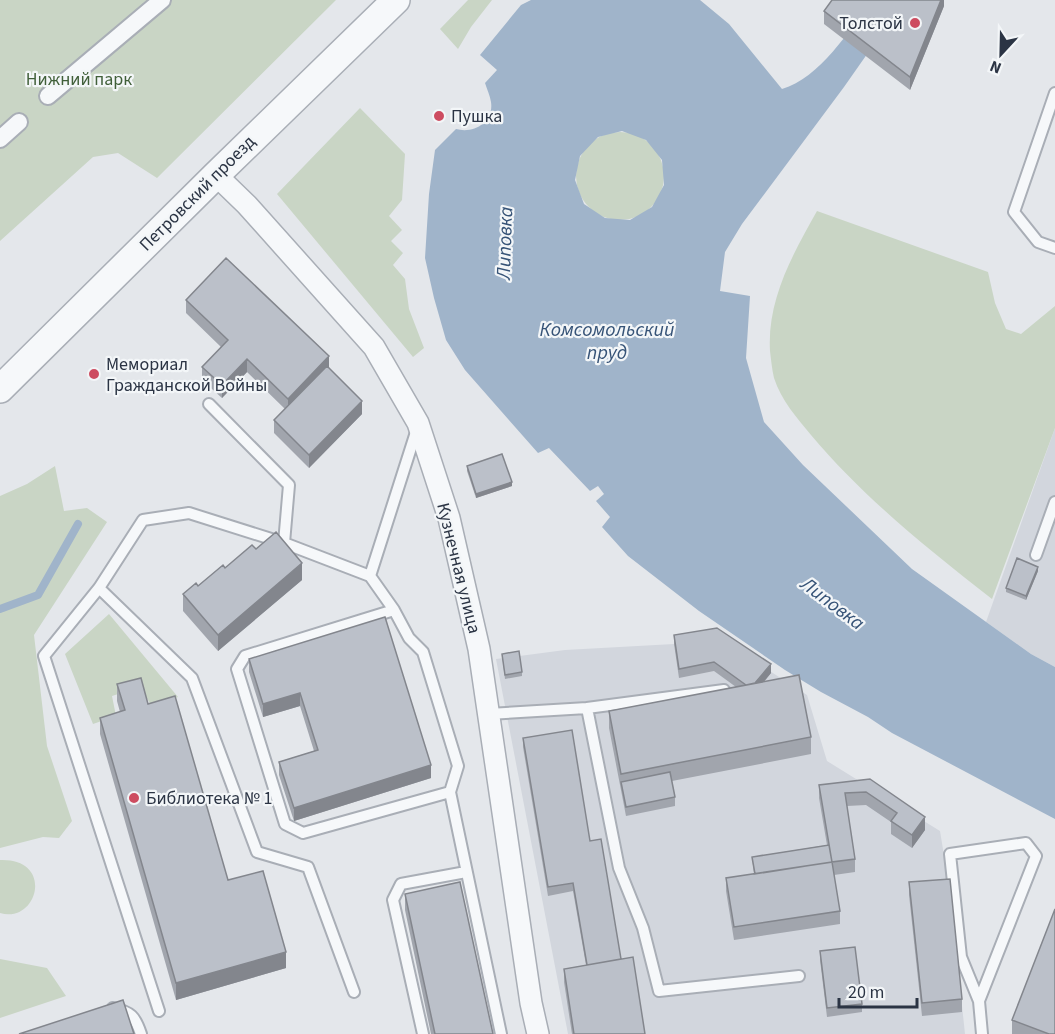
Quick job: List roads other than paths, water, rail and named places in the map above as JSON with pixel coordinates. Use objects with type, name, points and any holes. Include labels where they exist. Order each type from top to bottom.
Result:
[{"type":"street","points":[[48,96],[162,0]]},
{"type":"street","name":"Петровский проезд","points":[[0,389],[396,0]]},
{"type":"street","points":[[0,139],[19,122]]},
{"type":"street","name":"Кузнечная улица","points":[[216,175],[247,205],[374,347],[418,423],[449,518],[479,649],[531,1003],[538,1034]]},
{"type":"lane","points":[[1055,93],[1014,212],[1038,242],[1055,248]]},
{"type":"lane","points":[[209,404],[289,485],[284,543]]},
{"type":"lane","points":[[370,576],[418,423]]},
{"type":"lane","points":[[1036,555],[1055,502]]},
{"type":"lane","points":[[159,1011],[44,657],[99,588],[143,520],[189,513],[284,543],[370,576],[394,610],[409,638],[423,652],[459,766],[450,792],[501,1034]]},
{"type":"lane","points":[[99,588],[192,678],[257,852],[308,867],[354,992]]},
{"type":"lane","points":[[394,610],[245,656],[237,669],[285,824],[303,833],[450,792]]},
{"type":"lane","points":[[489,714],[587,708],[730,689]]},
{"type":"lane","points":[[587,708],[619,868],[643,928],[659,991],[799,976]]},
{"type":"lane","points":[[979,1001],[1036,856],[1026,843],[950,854],[961,957],[979,1001],[982,1034]]},
{"type":"lane","points":[[423,1034],[393,900],[401,885],[466,872]]},
{"type":"lane","points":[[102,1011],[112,1008],[128,1012],[137,1022],[141,1034]]},
{"type":"water","name":"Комсомольский пруд","points":[[531,0],[700,0],[729,24],[782,89],[809,75],[821,64],[873,0],[905,0],[844,87],[742,224],[725,252],[720,291],[750,296],[746,358],[764,422],[803,465],[912,569],[1031,654],[1055,667],[1055,819],[892,733],[868,717],[821,692],[699,611],[628,556],[602,527],[610,517],[596,501],[604,494],[598,486],[590,491],[549,448],[538,453],[465,370],[446,340],[425,258],[429,194],[435,150],[456,129],[469,130],[486,121],[491,102],[485,83],[497,70],[480,55],[521,5]],"holes":[[[622,131],[646,140],[662,160],[664,185],[652,207],[630,220],[605,218],[584,204],[575,180],[580,156],[598,137]]]},
{"type":"waterway","points":[[0,609],[38,595],[78,524]]},
{"type":"place","name":"Толстой","points":[[915,23]]},
{"type":"place","name":"Пушка","points":[[439,116]]},
{"type":"place","name":"Мемориал Гражданской Войны","points":[[94,374]]},
{"type":"place","name":"Библиотека № 1","points":[[134,798]]},
{"type":"park label","name":"Нижний парк","points":[[79,79]]},
{"type":"water label","name":"Липовка","points":[[504,243]]},
{"type":"water label","name":"Липовка","points":[[833,603]]}]
